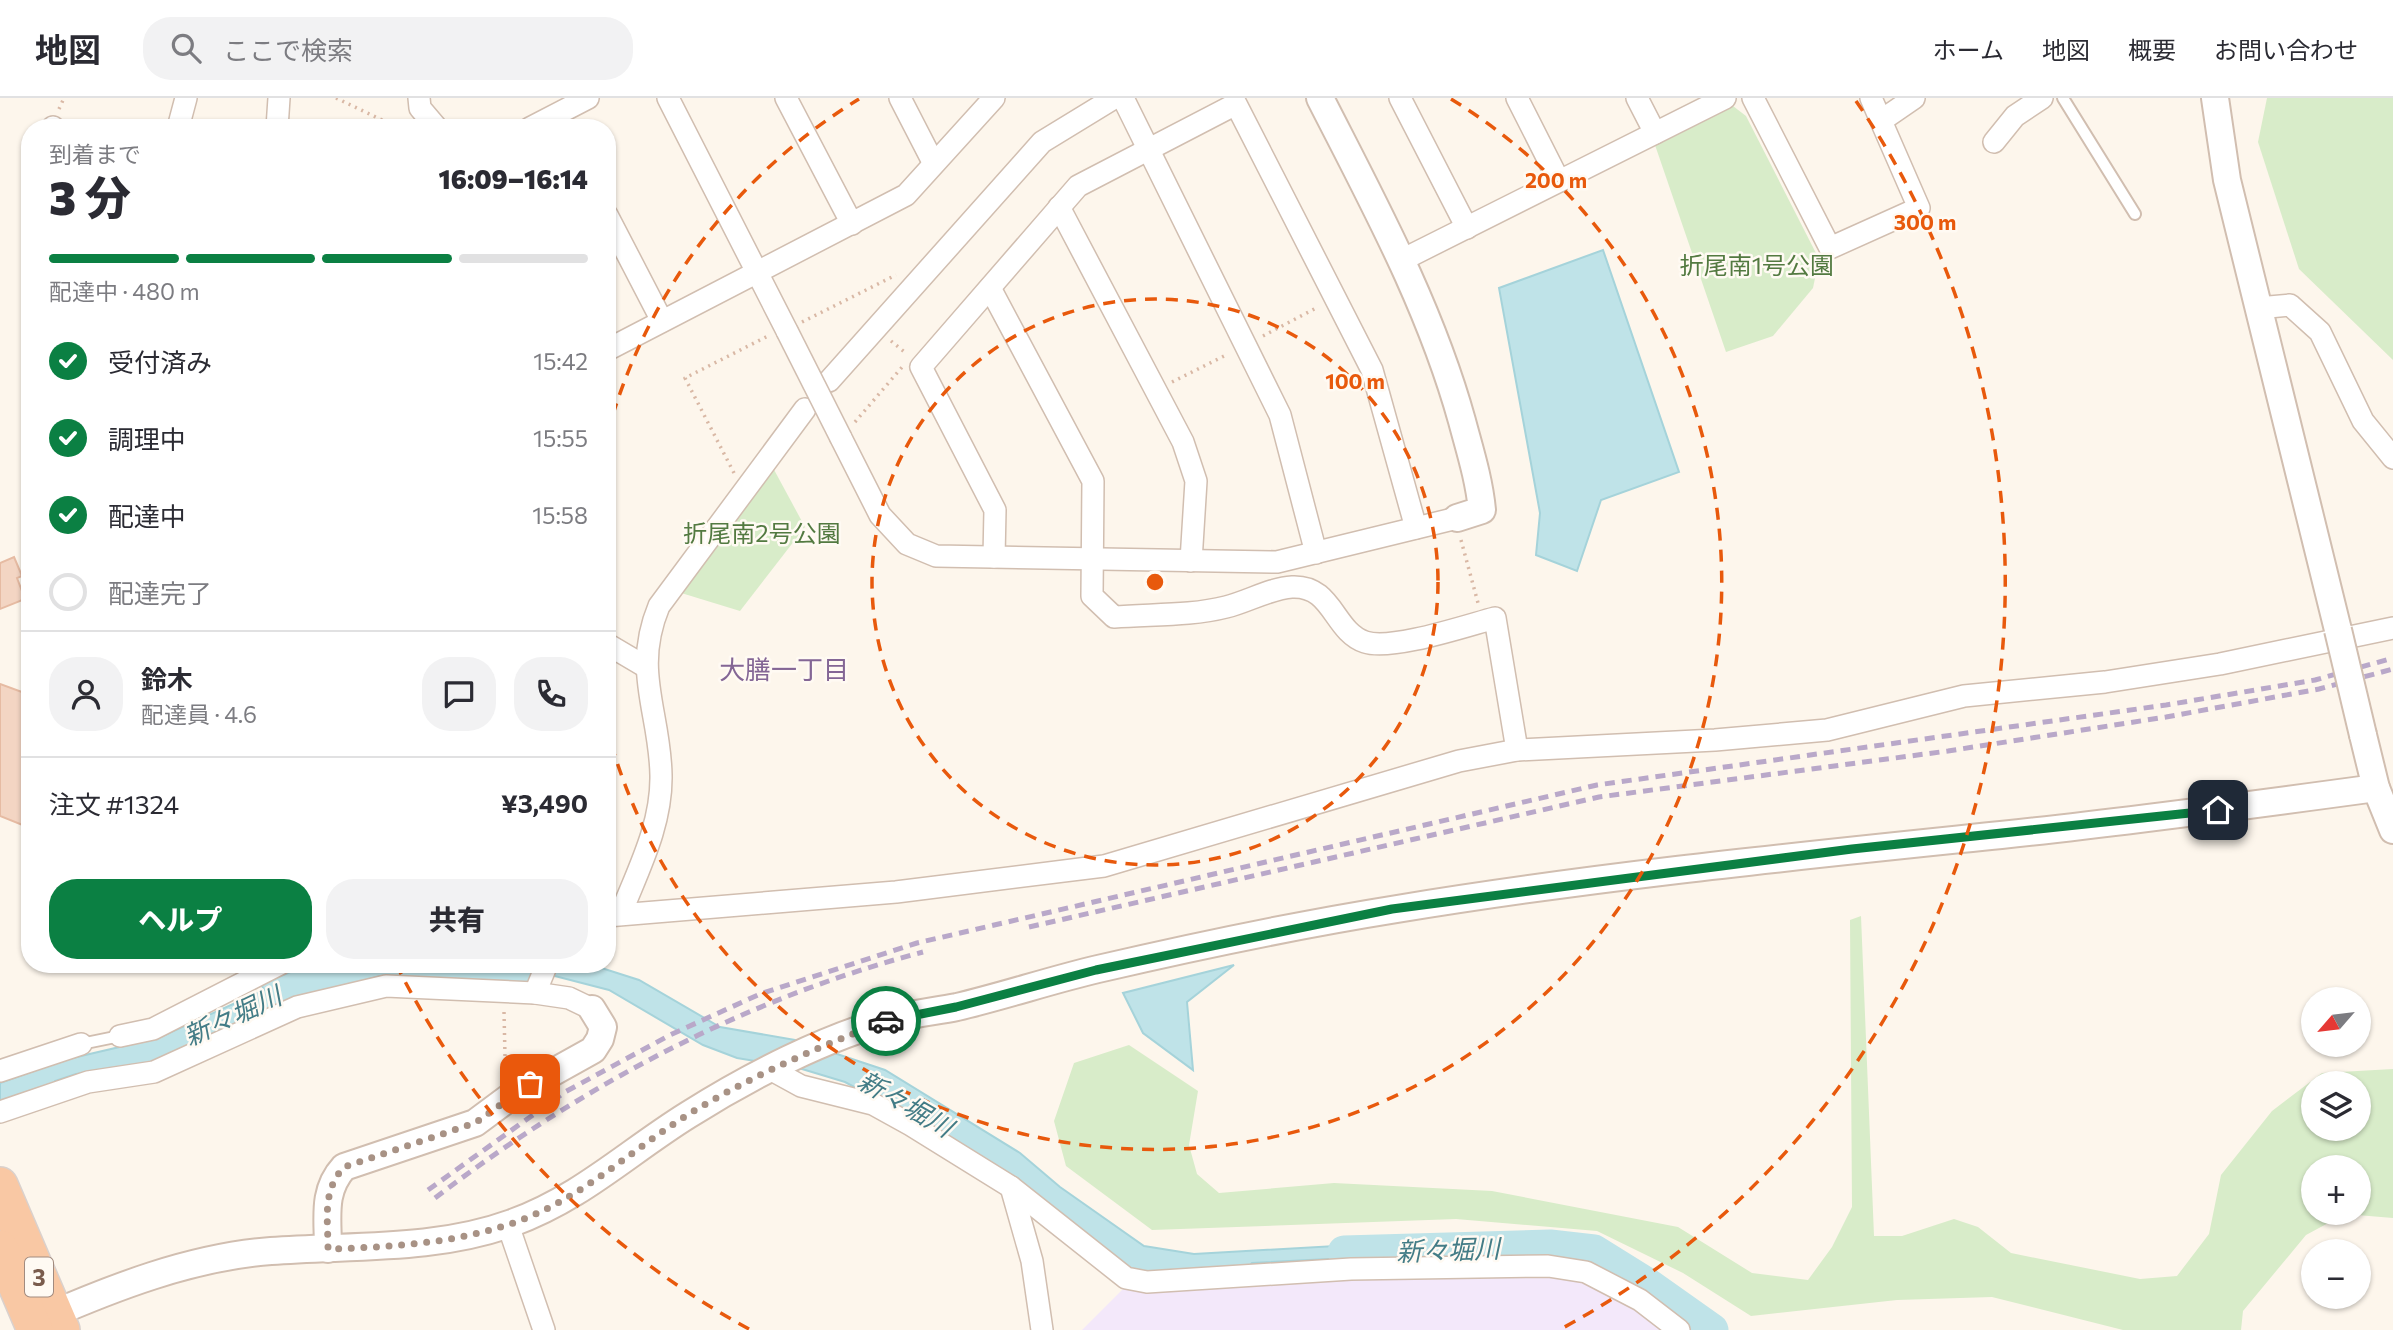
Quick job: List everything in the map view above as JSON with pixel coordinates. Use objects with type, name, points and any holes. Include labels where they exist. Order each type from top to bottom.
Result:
[{"type":"highway","name":"3","points":[[0,1185],[8,1236],[40,1325]]},
{"type":"street","points":[[180,119],[186,98]]},
{"type":"street","points":[[277,119],[279,98]]},
{"type":"street","points":[[419,98],[420,108],[429,119]]},
{"type":"street","points":[[540,119],[554,106],[588,98]]},
{"type":"street","points":[[668,98],[786,329],[845,433],[880,515],[907,544],[936,556],[1093,561],[1277,562],[1416,528],[1458,524],[1482,510],[1479,484],[1437,340],[1402,260],[1320,98]]},
{"type":"street","points":[[786,98],[852,224]]},
{"type":"street","points":[[900,98],[933,162]]},
{"type":"street","points":[[616,345],[906,195],[933,162],[994,98]]},
{"type":"street","points":[[829,381],[1042,142],[1114,98]]},
{"type":"street","points":[[1123,98],[1280,415],[1315,553]]},
{"type":"street","points":[[1400,98],[1467,228]]},
{"type":"street","points":[[1517,98],[1559,181]]},
{"type":"street","points":[[1637,98],[1655,133]]},
{"type":"street","points":[[1402,260],[1725,98]]},
{"type":"street","points":[[1753,98],[1830,248],[1919,208],[1871,98]]},
{"type":"street","points":[[1882,120],[1914,98]]},
{"type":"street","points":[[1994,142],[2015,116],[2042,98]]},
{"type":"street","points":[[2215,98],[2227,180],[2375,788],[2393,830]]},
{"type":"street","points":[[993,558],[995,510],[921,368],[1078,186],[1236,104],[1372,370],[1416,528]]},
{"type":"street","points":[[1059,207],[1183,442],[1195,481],[1191,561]]},
{"type":"street","points":[[616,232],[662,321]]},
{"type":"street","points":[[990,288],[1093,481],[1092,596],[1114,617],[1224,608],[1292,587],[1315,591],[1329,602],[1347,632],[1365,642],[1385,645],[1495,618],[1517,750]]},
{"type":"street","points":[[2258,307],[2290,304],[2320,332],[2363,421],[2393,458]]},
{"type":"street","points":[[616,910],[655,828],[661,774],[646,667],[649,628],[659,606],[804,409]]},
{"type":"street","points":[[616,914],[896,892],[1104,866],[1459,761],[1517,750],[1715,740],[1827,730],[1964,696],[2105,682],[2221,664],[2393,628]]},
{"type":"street","points":[[616,649],[646,667]]},
{"type":"street","points":[[40,1325],[117,1288],[204,1261],[267,1251],[424,1244],[508,1225],[553,1205],[606,1175],[688,1115],[770,1069],[839,1039],[895,1018],[956,1007],[1096,970],[1392,909],[1852,849],[2166,817],[2375,788]]},
{"type":"street","points":[[120,1036],[153,1029],[262,973]]},
{"type":"street","points":[[386,986],[387,973]]},
{"type":"street","points":[[0,1112],[88,1082],[154,1072],[297,1007],[386,986],[506,992],[541,980],[592,1009],[603,1027],[593,1050],[514,1094],[475,1123],[344,1167],[332,1181],[330,1191],[328,1249]]},
{"type":"street","points":[[0,1071],[81,1044]]},
{"type":"street","points":[[770,1069],[801,1086],[873,1104],[1011,1187],[1126,1278],[1147,1282],[1351,1269],[1548,1266],[1586,1272],[1640,1300],[1679,1330]]},
{"type":"street","points":[[1011,1187],[1032,1261],[1042,1330]]},
{"type":"street","points":[[508,1225],[544,1330]]},
{"type":"lane","points":[[2063,98],[2135,214]]},
{"type":"lane","points":[[81,1044],[120,1036]]},
{"type":"path","points":[[336,98],[381,119]]},
{"type":"path","points":[[738,481],[685,378],[908,269]]},
{"type":"path","points":[[1156,390],[1335,298]]},
{"type":"path","points":[[845,433],[910,358],[876,329]]},
{"type":"path","points":[[1458,524],[1480,612]]},
{"type":"path","points":[[506,992],[503,1028],[509,1066],[535,1059]]},
{"type":"shaded area","points":[[1347,1275],[1526,1275],[1582,1282],[1623,1300],[1665,1330],[1082,1330],[1129,1283]]},
{"type":"green space","points":[[2267,98],[2393,98],[2393,360],[2299,269],[2258,142]]},
{"type":"green space","name":"折尾南1号公園","points":[[1733,106],[1746,116],[1819,259],[1813,288],[1773,336],[1726,352],[1655,145]]},
{"type":"green space","name":"折尾南2号公園","points":[[772,466],[805,527],[740,611],[678,592]]},
{"type":"green space","points":[[1861,916],[1874,1236],[1902,1236],[1954,1219],[1978,1227],[2011,1253],[2140,1279],[2177,1276],[2209,1234],[2221,1175],[2272,1111],[2301,1089],[2301,1141],[2371,1141],[2371,1071],[2358,1071],[2393,1069],[2393,1218],[2371,1216],[2371,1155],[2301,1155],[2301,1225],[2325,1225],[2301,1239],[2243,1311],[2241,1330],[2123,1330],[1992,1297],[1897,1300],[1751,1316],[1683,1273],[1597,1231],[1456,1219],[1152,1230],[1066,1166],[1054,1121],[1074,1063],[1129,1045],[1198,1091],[1189,1145],[1197,1174],[1219,1193],[1334,1183],[1492,1191],[1678,1227],[1752,1273],[1808,1280],[1832,1247],[1852,1207],[1850,920]]},
{"type":"water","points":[[1603,250],[1679,472],[1601,500],[1577,571],[1536,555],[1540,513],[1499,288]]},
{"type":"water","points":[[1234,965],[1187,1002],[1193,1070],[1143,1033],[1123,993]]},
{"type":"water","points":[[288,973],[616,973],[639,980],[720,1027],[795,1040],[885,1070],[1020,1153],[1060,1187],[1144,1246],[1194,1254],[1388,1243],[1387,1256],[1252,1263],[1247,1269],[1142,1274],[1122,1264],[910,1117],[845,1082],[802,1069],[737,1058],[703,1045],[609,990],[551,975],[527,984],[380,976],[291,1001],[151,1064],[76,1074],[55,1081],[53,1087],[0,1102],[0,1083],[64,1060],[158,1038],[264,990],[261,984]]},
{"type":"building","points":[[14,557],[21,574],[17,578],[21,588],[21,601],[0,609],[0,563]]},
{"type":"building","points":[[0,684],[21,692],[21,824],[0,816]]},
{"type":"waterway","name":"新々堀川","points":[[1344,1252],[1550,1246],[1594,1251],[1712,1330]]},
{"type":"railway","points":[[428,1190],[565,1092],[670,1035],[760,994],[917,943],[1597,785],[2166,705],[2315,680],[2393,658]]},
{"type":"railway","points":[[1029,927],[1599,797],[1948,751],[2166,717],[2319,689],[2393,669]]},
{"type":"railway","points":[[435,1198],[548,1119],[667,1051],[792,995],[857,971],[923,952]]},
{"type":"way so far","points":[[530,1084],[475,1123],[344,1167],[332,1181],[328,1200],[328,1249],[424,1244],[508,1225],[553,1205],[606,1175],[688,1115],[770,1069],[886,1021]]},
{"type":"district","name":"大膳一丁目","points":[[784,668]]},
{"type":"route","points":[[886,1021],[956,1007],[1096,970],[1392,909],[1852,849],[1998,836],[2218,810]]}]
